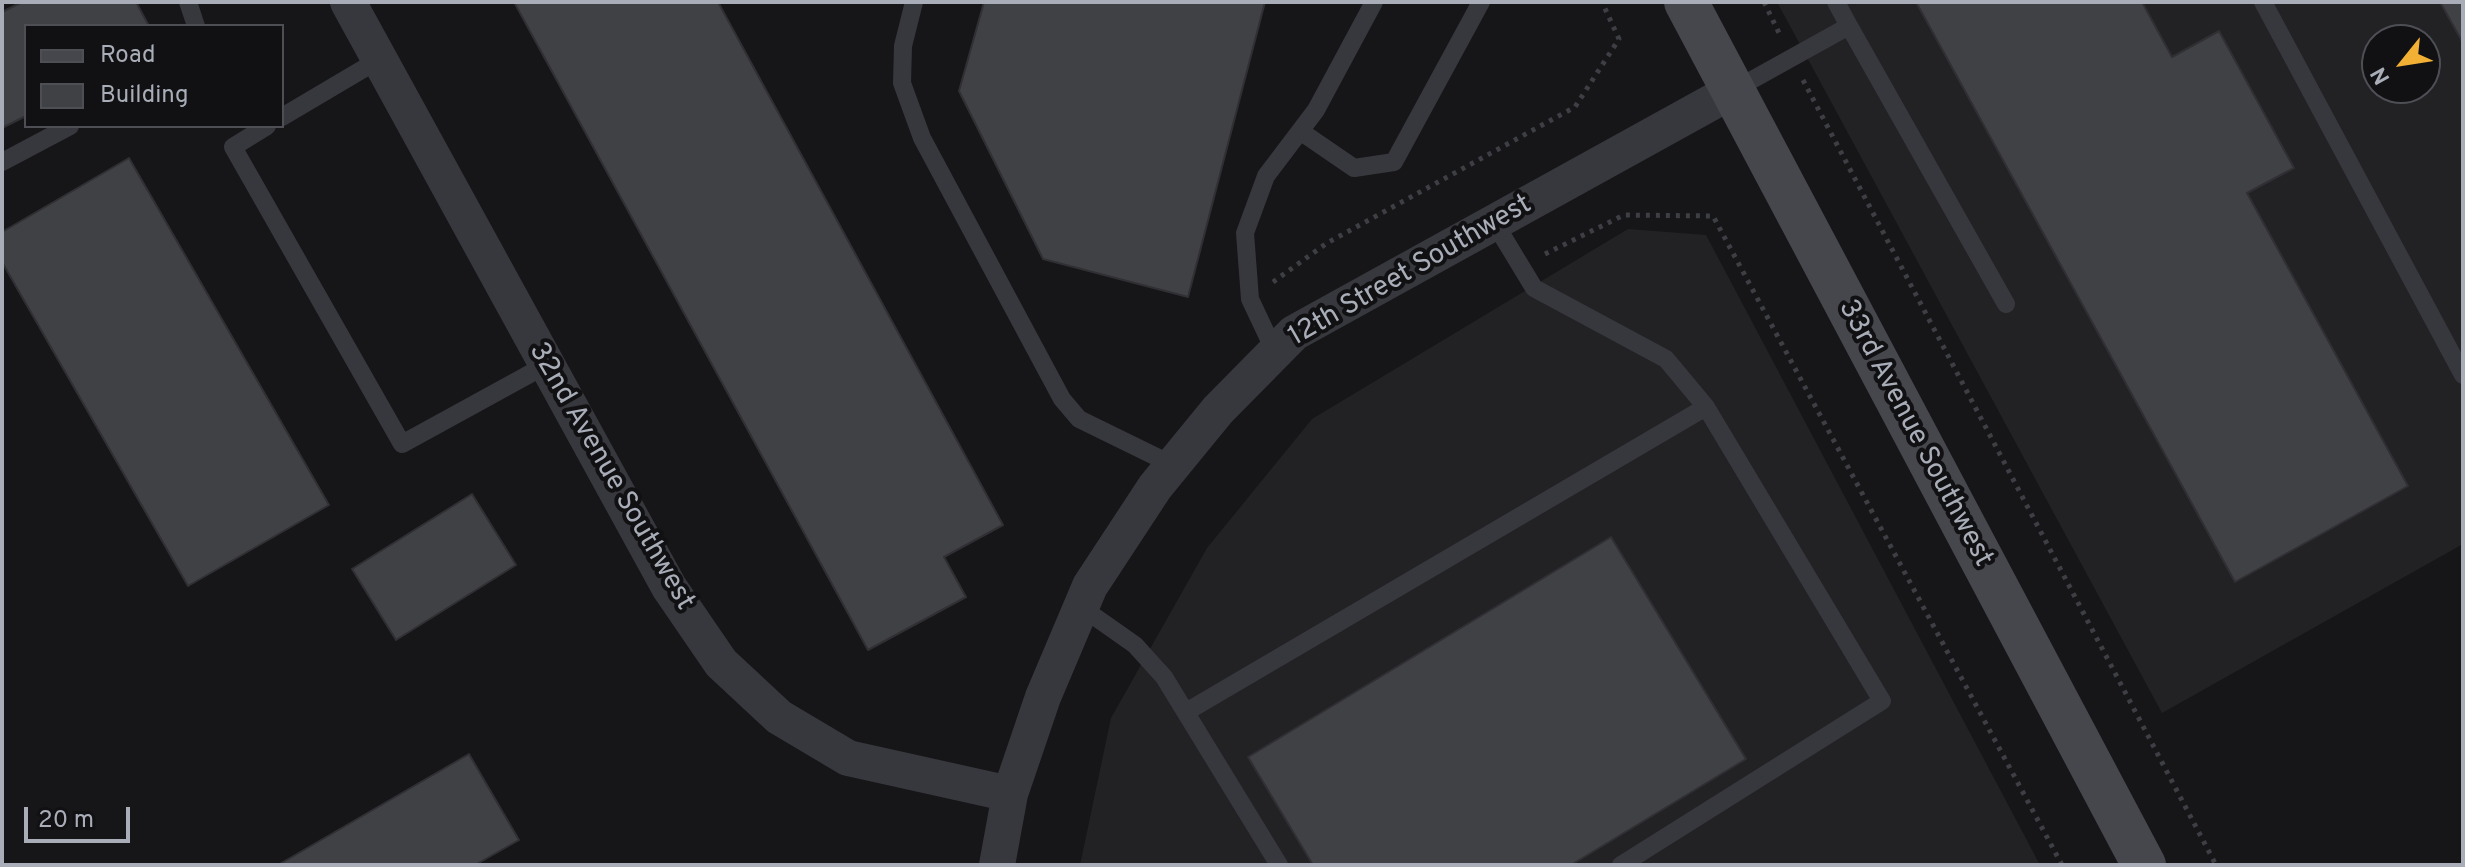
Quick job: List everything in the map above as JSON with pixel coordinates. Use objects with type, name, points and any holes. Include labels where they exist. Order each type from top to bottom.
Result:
[{"type":"street","name":"32nd Avenue Southwest","points":[[348,2],[669,587],[721,663],[779,717],[848,758],[1010,794]]},
{"type":"street","name":"33rd Avenue Southwest","points":[[1686,2],[2144,865]]},
{"type":"street","name":"12th Street Southwest","points":[[997,865],[1010,794],[1043,697],[1090,586],[1173,465],[1218,410],[1294,333],[1732,91]]},
{"type":"lane","points":[[188,2],[195,24]]},
{"type":"lane","points":[[914,2],[903,46],[902,83],[922,138],[1062,399],[1079,419],[1173,465]]},
{"type":"lane","points":[[1275,352],[1250,299],[1245,233],[1266,176],[1316,110],[1374,2]]},
{"type":"lane","points":[[1300,131],[1354,168],[1394,162],[1481,2]]},
{"type":"lane","points":[[1836,2],[2006,304]]},
{"type":"lane","points":[[2263,2],[2463,375]]},
{"type":"lane","points":[[1732,91],[1849,26]]},
{"type":"lane","points":[[284,116],[380,59]]},
{"type":"lane","points":[[2,162],[66,128]]},
{"type":"lane","points":[[264,128],[233,147],[402,444],[546,365]]},
{"type":"lane","points":[[1494,222],[1518,268],[1534,288],[1666,359],[1706,407],[1882,701],[1621,865]]},
{"type":"lane","points":[[1186,712],[1706,407]]},
{"type":"lane","points":[[1081,607],[1135,645],[1164,677],[1279,865]]},
{"type":"path","points":[[1250,299],[1327,243],[1575,107],[1619,39],[1602,2]]},
{"type":"path","points":[[1764,2],[2216,865]]},
{"type":"path","points":[[1518,268],[1624,215],[1713,216],[2062,865]]},
{"type":"shaded area","points":[[1777,2],[2463,2],[2463,544],[2162,713]]},
{"type":"shaded area","points":[[1628,229],[1706,235],[2040,865],[1080,865],[1111,718],[1207,548],[1312,419]]},
{"type":"building","points":[[22,2],[136,2],[148,24],[24,24],[24,117],[2,128],[2,12]]},
{"type":"building","points":[[514,2],[718,2],[1003,525],[944,557],[966,597],[868,650]]},
{"type":"building","points":[[984,2],[1265,2],[1188,297],[1043,259],[959,91]]},
{"type":"building","points":[[1916,2],[2142,2],[2172,57],[2219,31],[2294,168],[2247,193],[2408,486],[2235,582]]},
{"type":"building","points":[[2440,2],[2463,2],[2463,43]]},
{"type":"building","points":[[129,158],[329,505],[188,586],[2,262],[2,232]]},
{"type":"building","points":[[472,494],[516,565],[396,640],[352,569]]},
{"type":"building","points":[[1611,537],[1746,759],[1571,865],[1313,865],[1248,757]]},
{"type":"building","points":[[469,754],[519,840],[475,865],[278,865]]}]
